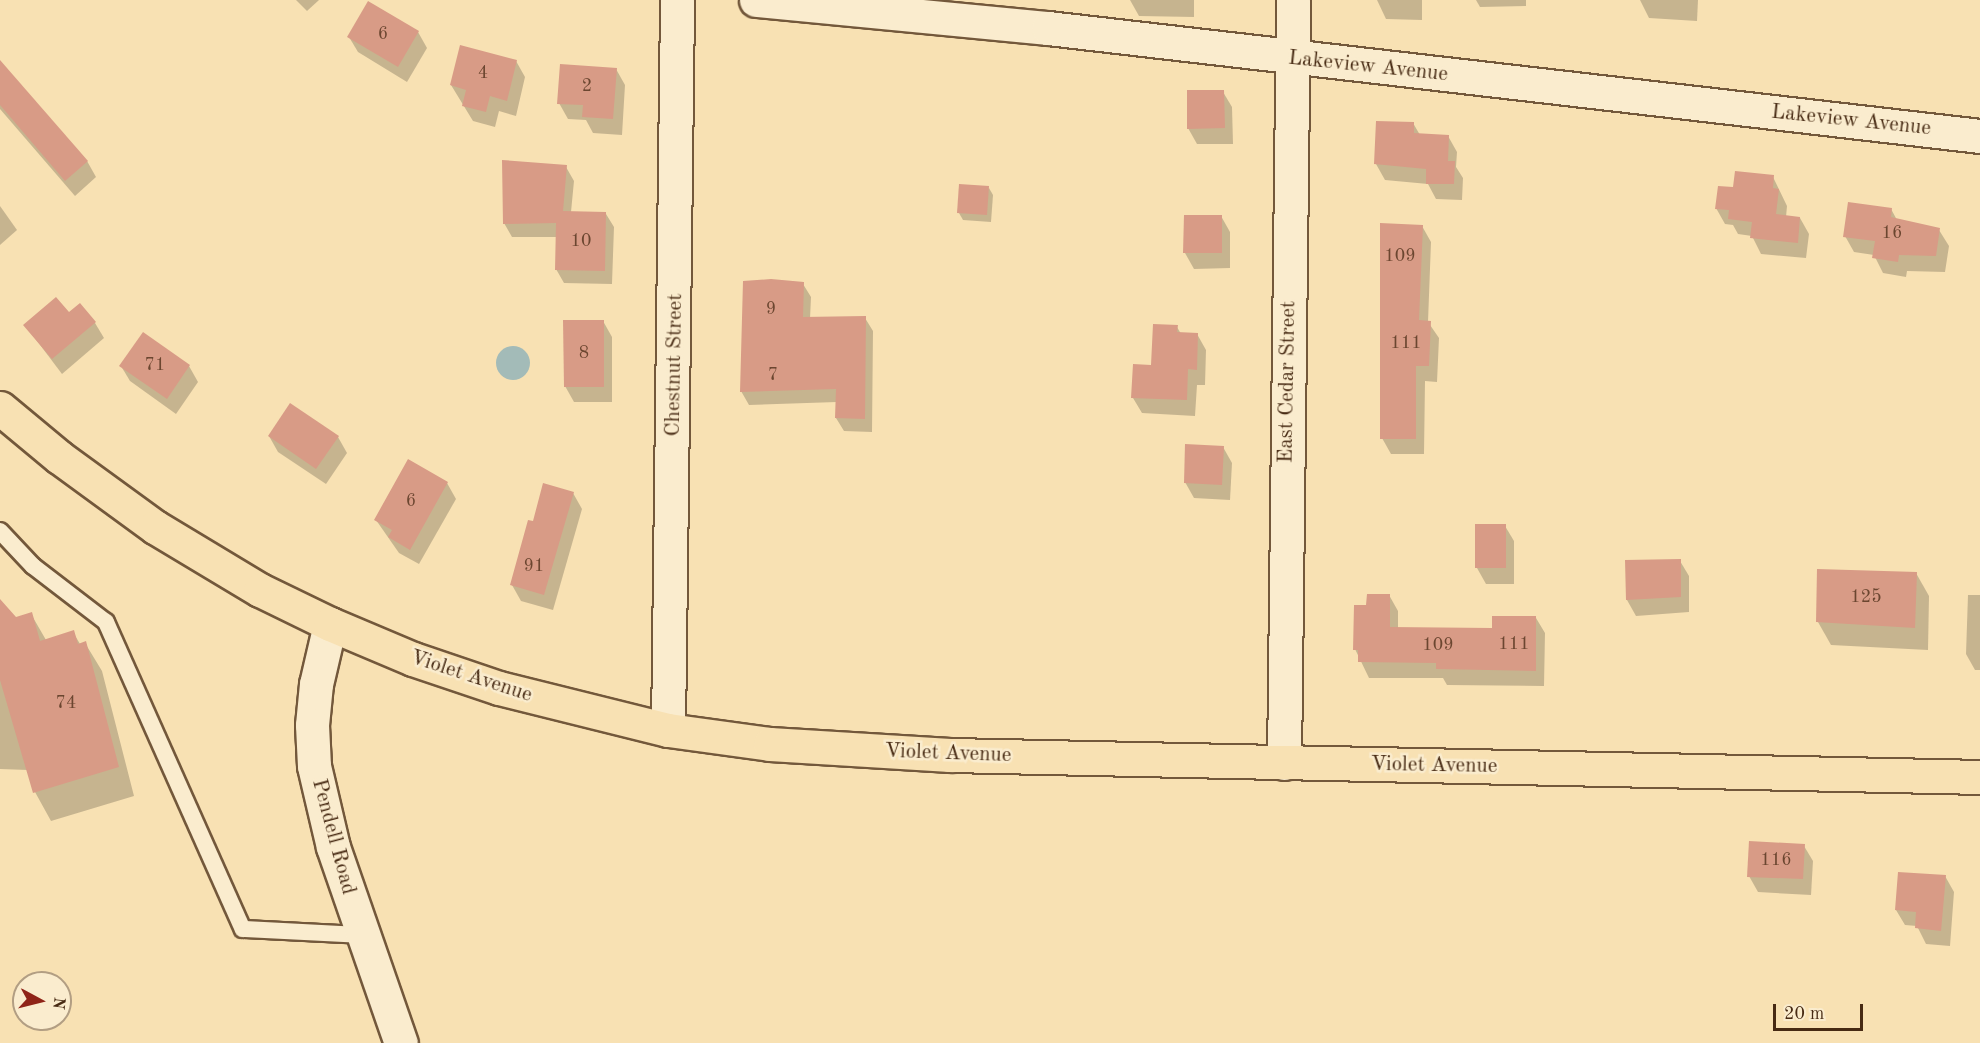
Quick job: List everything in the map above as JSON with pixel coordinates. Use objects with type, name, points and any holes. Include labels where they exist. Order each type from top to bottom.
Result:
[{"type":"main road","name":"Violet Avenue","points":[[3,416],[155,527],[252,585],[330,624],[413,658],[499,688],[668,730],[827,749],[1284,763],[1980,777]]},
{"type":"street","name":"Chestnut Street","points":[[668,730],[676,0]]},
{"type":"street","name":"Lakeview Avenue","points":[[756,0],[1048,28],[1980,136]]},
{"type":"street","name":"East Cedar Street","points":[[1284,763],[1293,0]]},
{"type":"street","name":"Pendell Road","points":[[330,624],[315,694],[314,766],[333,847],[361,935],[401,1043]]},
{"type":"lane","points":[[0,531],[33,566],[106,622],[243,929],[361,935]]},
{"type":"water","points":[[513,346],[525,351],[530,363],[525,375],[513,380],[501,375],[496,363],[501,351]]},
{"type":"building","points":[[368,1],[419,31],[398,67],[347,37]]},
{"type":"building","points":[[460,45],[517,60],[507,101],[490,96],[486,112],[462,106],[466,90],[450,85]]},
{"type":"building","points":[[0,60],[88,161],[65,181],[0,105]]},
{"type":"building","points":[[560,64],[617,68],[613,119],[582,117],[583,105],[557,104]]},
{"type":"building","points":[[1187,90],[1224,90],[1225,128],[1187,129]]},
{"type":"building","points":[[1376,121],[1414,122],[1414,133],[1449,135],[1448,161],[1455,161],[1454,184],[1426,184],[1426,169],[1374,164]]},
{"type":"building","points":[[502,160],[567,165],[563,211],[606,212],[605,271],[555,270],[556,223],[503,224]]},
{"type":"building","points":[[1735,171],[1774,175],[1773,188],[1779,189],[1776,214],[1800,217],[1798,243],[1750,238],[1752,222],[1728,219],[1729,210],[1715,209],[1718,186],[1733,187]]},
{"type":"building","points":[[959,184],[989,186],[987,215],[957,213]]},
{"type":"building","points":[[1848,202],[1892,208],[1891,217],[1940,228],[1936,256],[1899,255],[1898,262],[1872,258],[1875,241],[1843,237]]},
{"type":"building","points":[[1184,215],[1222,215],[1222,253],[1183,253]]},
{"type":"building","points":[[1380,223],[1423,225],[1419,320],[1431,321],[1429,366],[1416,366],[1416,439],[1380,439]]},
{"type":"building","points":[[771,279],[804,282],[803,317],[866,316],[865,419],[835,418],[836,389],[740,392],[743,281]]},
{"type":"building","points":[[56,297],[69,312],[80,303],[96,322],[52,359],[23,325]]},
{"type":"building","points":[[563,320],[604,320],[604,387],[564,387]]},
{"type":"building","points":[[1153,324],[1178,325],[1177,332],[1198,333],[1197,370],[1188,369],[1187,400],[1131,398],[1133,364],[1151,365]]},
{"type":"building","points":[[143,332],[190,365],[167,399],[119,366]]},
{"type":"building","points":[[290,403],[339,436],[316,469],[268,436]]},
{"type":"building","points":[[1185,444],[1224,446],[1222,485],[1184,483]]},
{"type":"building","points":[[408,459],[448,482],[410,550],[388,537],[392,530],[374,520]]},
{"type":"building","points":[[543,483],[574,492],[544,595],[510,585],[528,520],[533,521]]},
{"type":"building","points":[[1475,524],[1506,524],[1506,568],[1475,568]]},
{"type":"building","points":[[1681,559],[1681,597],[1626,600],[1625,560]]},
{"type":"building","points":[[1817,569],[1917,572],[1915,628],[1816,622]]},
{"type":"building","points":[[1367,594],[1390,594],[1390,627],[1492,628],[1492,616],[1536,616],[1536,671],[1436,669],[1436,663],[1358,662],[1358,650],[1353,650],[1354,605],[1366,605]]},
{"type":"building","points":[[0,599],[16,617],[32,612],[40,641],[74,630],[78,644],[86,641],[119,767],[33,793],[0,680]]},
{"type":"building","points":[[1749,841],[1805,844],[1803,879],[1747,877]]},
{"type":"building","points":[[1898,872],[1946,875],[1941,931],[1915,928],[1916,912],[1895,910]]}]
